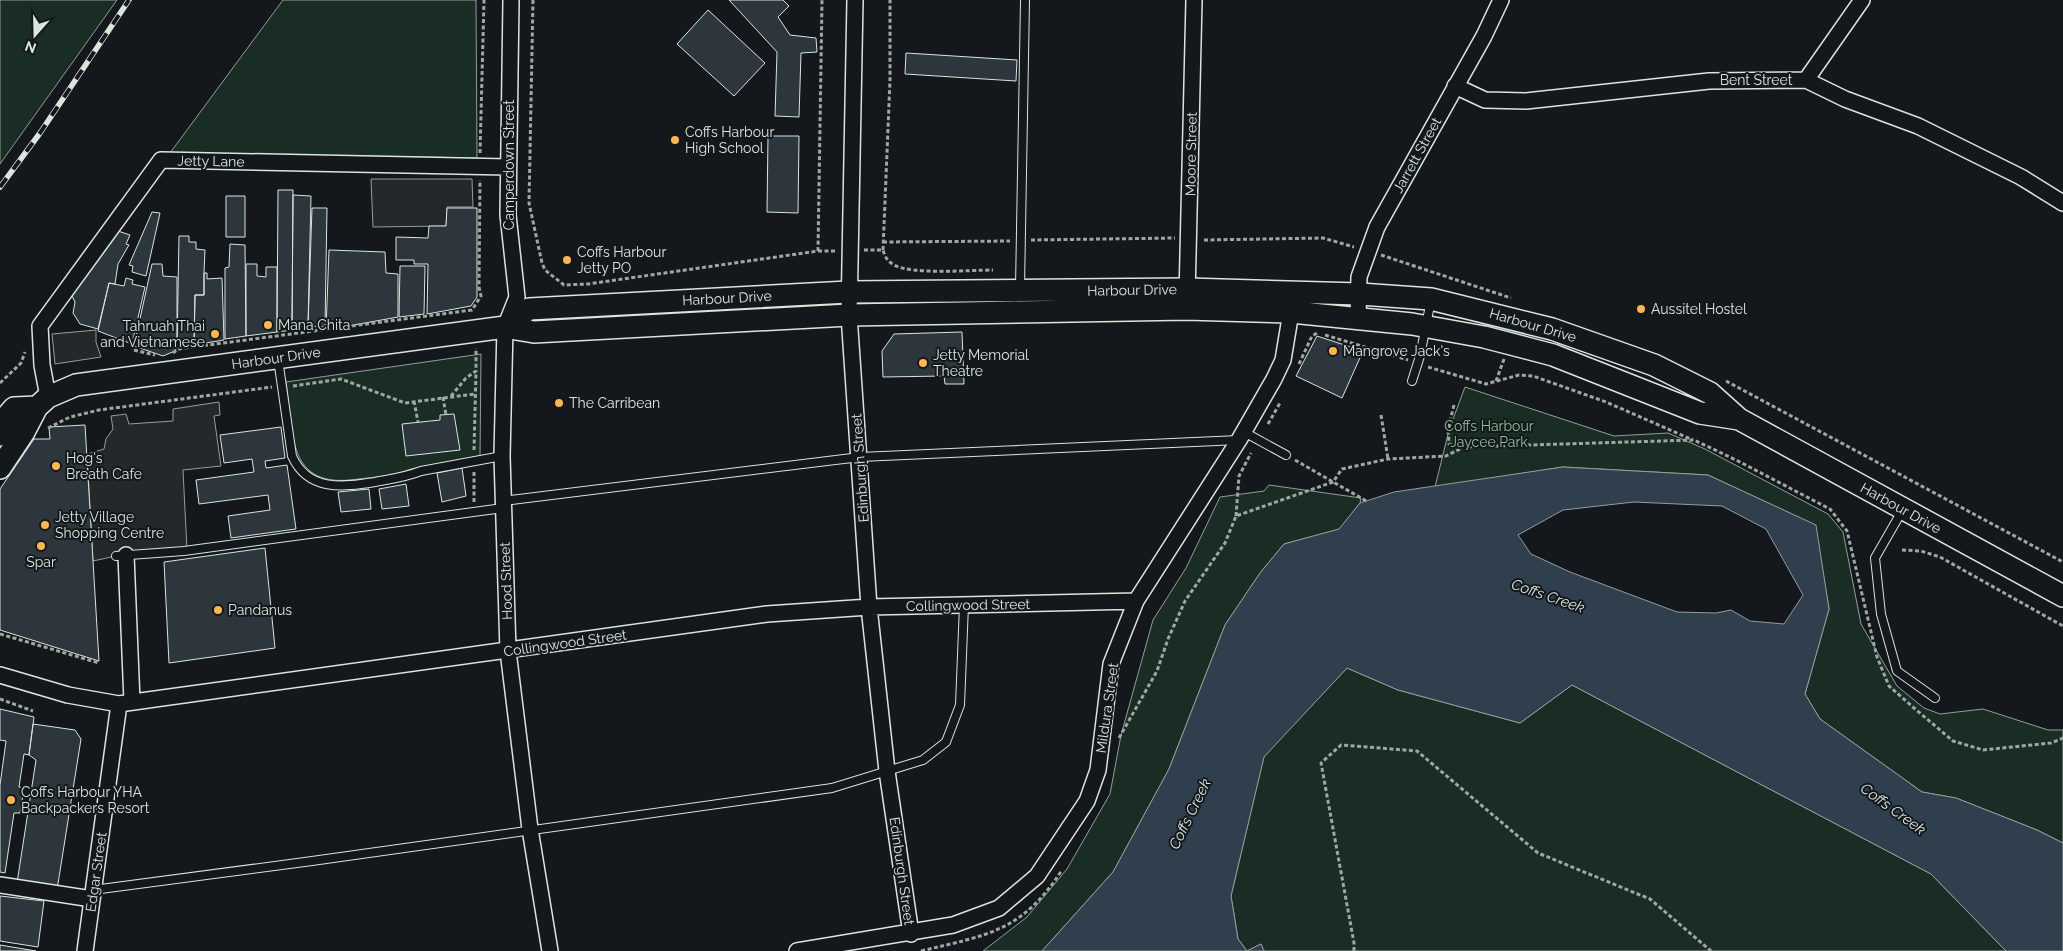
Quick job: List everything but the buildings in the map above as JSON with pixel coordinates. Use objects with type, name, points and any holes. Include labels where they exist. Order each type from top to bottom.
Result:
[{"type":"street","name":"Camperdown Street","points":[[505,327],[517,297],[508,215],[511,0]]},
{"type":"street","name":"Edinburgh Street","points":[[855,0],[849,315],[869,607],[887,771],[911,934]]},
{"type":"street","name":"Moore Street","points":[[1187,299],[1194,0]]},
{"type":"street","name":"Jarrett Street","points":[[1358,319],[1359,277],[1377,227],[1456,86],[1501,0]]},
{"type":"street","points":[[1806,80],[1862,0]]},
{"type":"street","name":"Bent Street","points":[[1456,86],[1485,100],[1526,101],[1709,80],[1806,80],[1845,99],[1918,126],[2021,177],[2063,203]]},
{"type":"street","name":"Jetty Lane","points":[[43,402],[40,326],[161,160],[508,167]]},
{"type":"street","name":"Harbour Drive","points":[[505,327],[528,308],[848,292],[1020,292],[1187,299],[1426,326],[1484,337],[1553,355],[1700,413],[1739,419]]},
{"type":"street","name":"Harbour Drive","points":[[43,402],[76,385],[505,327],[534,332],[1187,299],[1360,294],[1431,300],[1552,329],[1654,365],[1710,393],[1739,419],[2063,596]]},
{"type":"street","name":"Mildura Street","points":[[797,951],[911,934],[953,925],[999,908],[1037,876],[1087,801],[1098,770],[1111,664],[1136,601],[1242,436],[1283,360],[1291,312]]},
{"type":"street","name":"Hood Street","points":[[505,327],[502,456],[508,651],[530,829],[550,951]]},
{"type":"street","points":[[5,414],[43,402]]},
{"type":"street","points":[[0,438],[9,428],[43,402]]},
{"type":"street","points":[[0,468],[43,402]]},
{"type":"street","name":"Edgar Street","points":[[85,951],[92,894],[125,703],[121,556]]},
{"type":"street","name":"Collingwood Street","points":[[0,675],[68,695],[125,703],[767,614],[869,607],[1136,601]]},
{"type":"street","points":[[0,885],[92,894]]},
{"type":"lane","points":[[1020,292],[1026,0]]},
{"type":"lane","points":[[1412,381],[1418,364],[1431,300]]},
{"type":"lane","points":[[278,357],[292,456],[300,470],[318,483],[350,486],[409,476],[421,471],[502,456]]},
{"type":"lane","points":[[121,556],[184,551],[503,504],[860,457],[1242,436],[1258,440],[1286,454]]},
{"type":"lane","points":[[1903,509],[1875,558],[1881,614],[1898,671],[1935,698]]},
{"type":"lane","points":[[92,894],[530,829],[832,788],[922,760],[946,742],[960,705],[964,606]]},
{"type":"path","points":[[170,354],[178,349],[249,338],[472,310],[481,296],[479,287],[480,167],[484,0]]},
{"type":"path","points":[[533,0],[529,203],[545,270],[564,285],[588,284],[818,252],[883,250]]},
{"type":"path","points":[[818,252],[822,0]]},
{"type":"path","points":[[890,0],[890,80],[883,250],[886,259],[895,266],[910,270],[1020,270]]},
{"type":"path","points":[[1297,368],[1312,336],[1318,333],[1486,384],[1518,375],[1533,376],[1606,402],[1694,440],[1830,509],[1847,530],[1877,657],[1889,686],[1953,741],[1982,750],[2051,743],[2063,738]]},
{"type":"path","points":[[43,430],[70,417],[99,410],[258,387],[281,387],[341,379],[405,403],[475,394],[476,347]]},
{"type":"path","points":[[134,350],[164,357]]},
{"type":"path","points":[[1,381],[21,363],[25,352]]},
{"type":"path","points":[[451,396],[466,378],[476,371]]},
{"type":"path","points":[[442,397],[446,415]]},
{"type":"path","points":[[1118,746],[1119,737],[1157,671],[1168,639],[1185,601],[1225,543],[1236,516],[1239,476],[1283,397]]},
{"type":"path","points":[[414,402],[418,422]]},
{"type":"path","points":[[1454,405],[1448,429],[1449,444],[1464,447],[1694,440]]},
{"type":"path","points":[[1381,415],[1388,459]]},
{"type":"path","points":[[1236,516],[1333,482],[1342,469],[1388,459],[1446,456],[1464,447]]},
{"type":"path","points":[[1286,454],[1368,502]]},
{"type":"path","points":[[1902,550],[1921,551],[1940,557],[2063,626]]},
{"type":"path","points":[[0,634],[100,663]]},
{"type":"path","points":[[0,699],[33,711]]},
{"type":"path","points":[[1354,951],[1321,763],[1341,745],[1418,751],[1538,853],[1650,899],[1711,951]]},
{"type":"path","points":[[920,951],[973,939],[1004,929],[1030,910],[1052,886],[1066,863]]},
{"type":"green space","points":[[0,0],[117,0],[0,164]]},
{"type":"green space","points":[[283,0],[476,0],[477,158],[170,153]]},
{"type":"green space","points":[[481,354],[480,456],[385,476],[335,480],[317,476],[306,467],[298,454],[290,421],[286,382]]},
{"type":"green space","name":"Coffs Harbour Jaycee Park","points":[[1465,387],[1614,436],[1668,433],[1705,449],[1828,514],[1843,532],[1861,624],[1897,686],[1924,708],[1940,714],[1983,709],[2048,730],[2063,730],[2063,843],[2037,830],[1956,798],[1922,792],[1820,719],[1805,694],[1829,609],[1815,525],[1708,475],[1563,467],[1435,487],[1449,430]]},
{"type":"green space","points":[[1269,485],[1361,498],[1360,503],[1340,529],[1284,544],[1260,573],[1225,625],[1169,769],[1113,872],[1042,951],[983,951],[1027,917],[1067,869],[1110,794],[1121,735],[1153,620],[1186,568],[1220,497],[1264,491]]},
{"type":"green space","points":[[1347,668],[1398,690],[1520,723],[1572,685],[1931,874],[2006,951],[1264,951],[1261,944],[1247,951],[1238,939],[1231,896],[1264,756]]},
{"type":"shaded area","points":[[371,179],[472,179],[473,207],[447,207],[446,226],[373,227]]},
{"type":"shaded area","points":[[96,330],[96,342],[101,357],[55,364],[52,334]]},
{"type":"shaded area","points":[[219,402],[220,415],[214,416],[221,466],[183,470],[187,550],[116,556],[93,561],[87,454],[104,449],[106,439],[113,429],[111,416],[126,414],[129,424],[173,421],[173,409]]},
{"type":"water","name":"Coffs Creek","points":[[1563,467],[1708,475],[1816,525],[1829,609],[1805,694],[1820,719],[1922,792],[1956,798],[2037,830],[2063,843],[2063,951],[2006,951],[1931,874],[1572,685],[1520,723],[1398,690],[1347,668],[1264,757],[1231,896],[1238,939],[1247,951],[1042,951],[1113,872],[1169,769],[1225,625],[1260,573],[1284,544],[1339,529],[1360,503],[1394,492]],"holes":[[[1634,502],[1722,506],[1766,529],[1803,595],[1784,624],[1750,621],[1731,610],[1716,613],[1677,612],[1570,572],[1531,554],[1518,535],[1563,510]]]},
{"type":"water","points":[[1261,944],[1264,951],[1247,951]]},
{"type":"railway","points":[[0,187],[40,133],[129,0]]},
{"type":"place","name":"Coffs Harbour High School","points":[[675,140]]},
{"type":"place","name":"Coffs Harbour Jetty PO","points":[[567,260]]},
{"type":"place","name":"Aussitel Hostel","points":[[1641,309]]},
{"type":"place","name":"Mana Chita","points":[[268,325]]},
{"type":"place","name":"Tahruah Thai and Vietnamese","points":[[215,334]]},
{"type":"place","name":"Mangrove Jack's","points":[[1333,351]]},
{"type":"place","name":"Jetty Memorial Theatre","points":[[923,363]]},
{"type":"place","name":"The Carribean","points":[[559,403]]},
{"type":"place","name":"Hog's Breath Cafe","points":[[56,466]]},
{"type":"place","name":"Jetty Village Shopping Centre","points":[[45,525]]},
{"type":"place","name":"Spar","points":[[41,546]]},
{"type":"place","name":"Pandanus","points":[[218,610]]},
{"type":"place","name":"Coffs Harbour YHA Backpackers Resort","points":[[11,800]]}]
